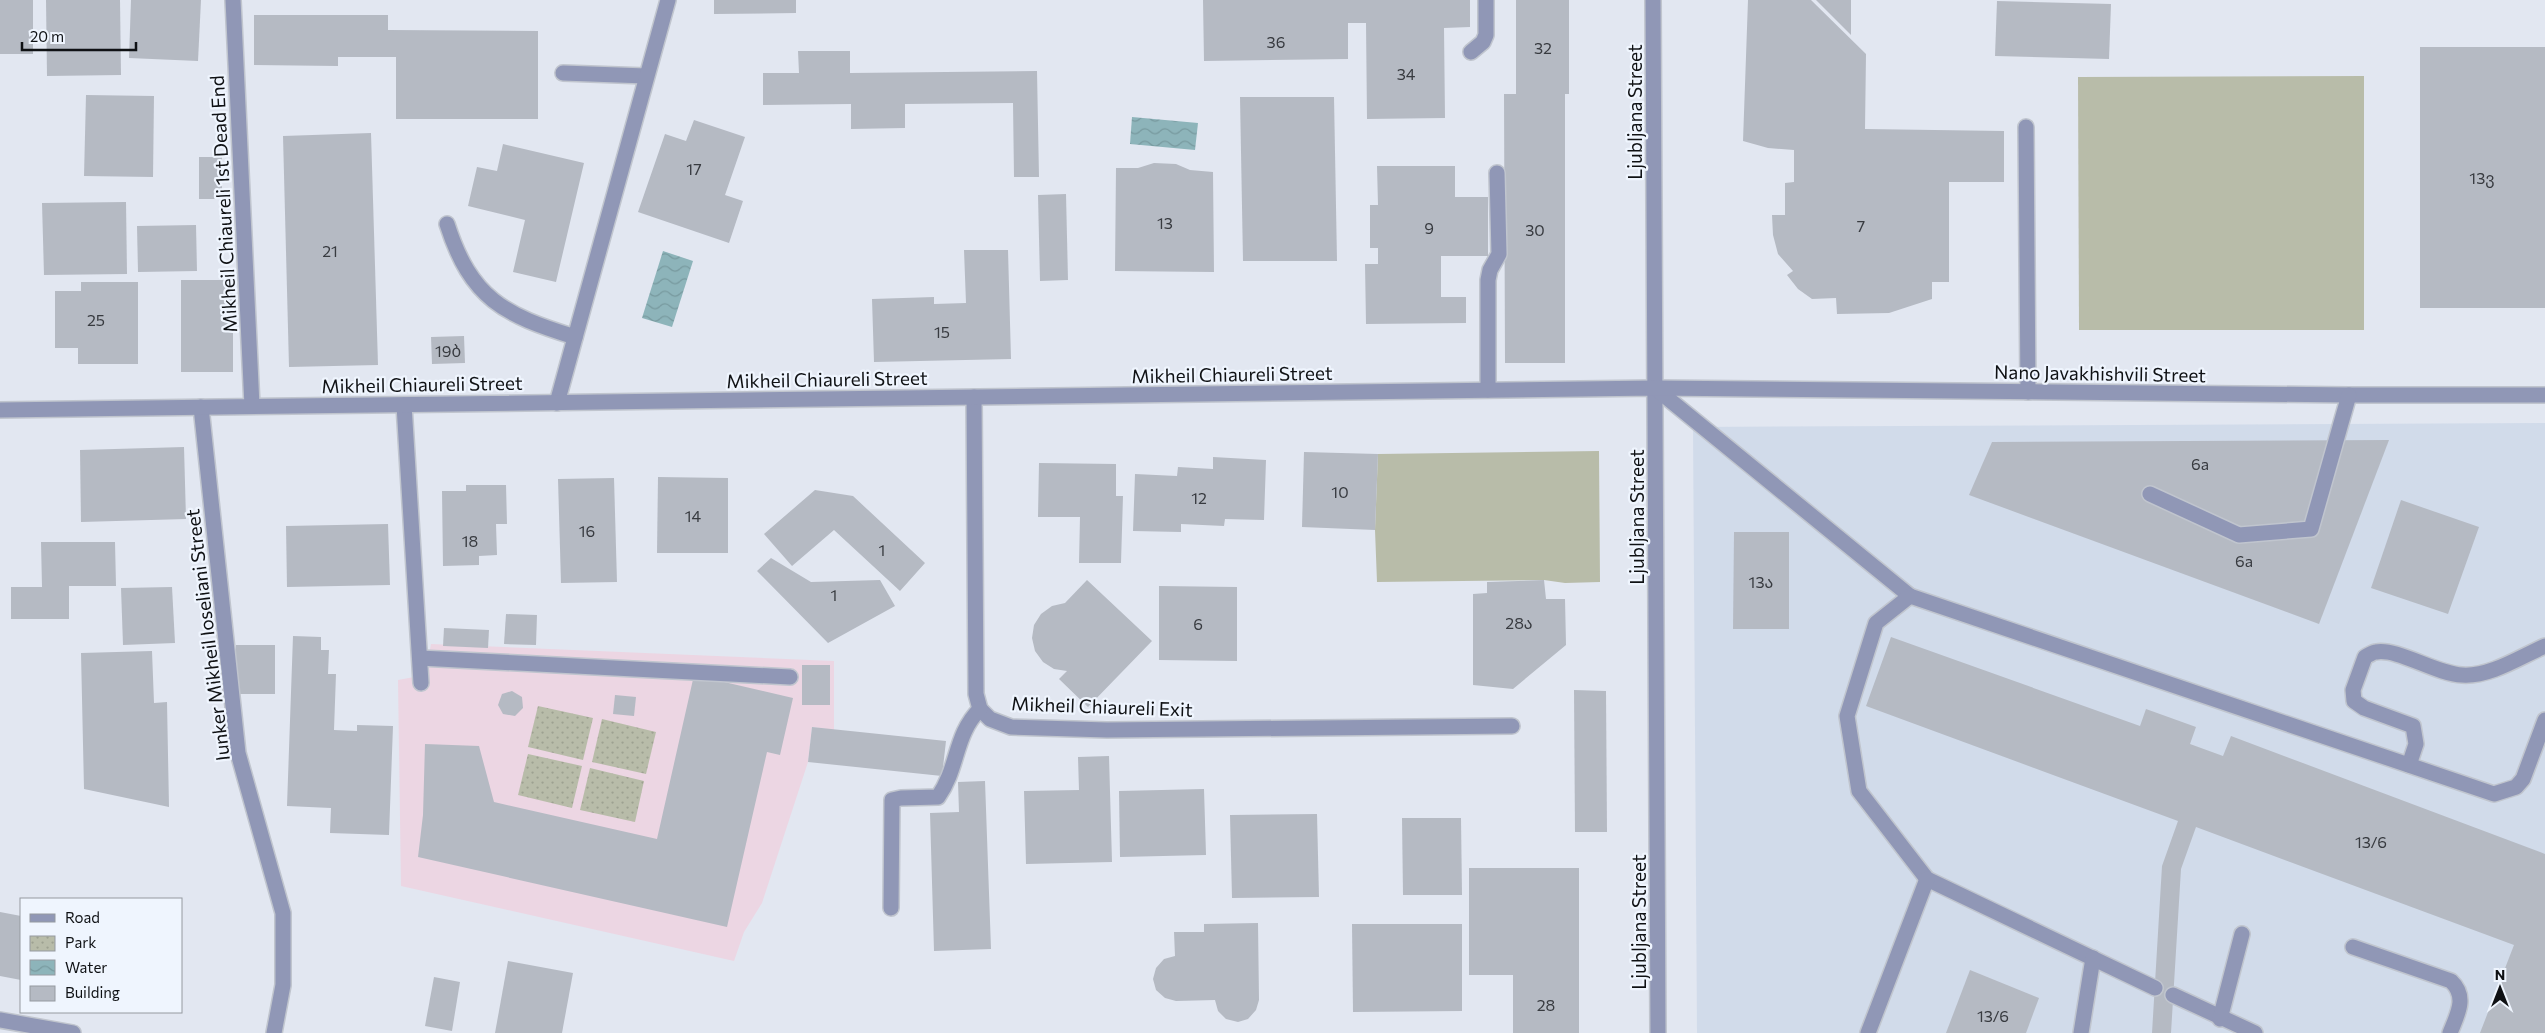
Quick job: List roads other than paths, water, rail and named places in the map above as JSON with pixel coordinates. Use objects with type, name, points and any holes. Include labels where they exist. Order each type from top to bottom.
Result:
[{"type":"street","name":"Mikheil Chiaureli 1st Dead End","points":[[233,0],[252,406]]},
{"type":"street","points":[[557,403],[668,0]]},
{"type":"street","points":[[1471,52],[1483,42],[1486,36],[1486,0]]},
{"type":"street","name":"Ljubljana Street","points":[[1653,0],[1658,1033]]},
{"type":"street","points":[[563,73],[646,76]]},
{"type":"street","points":[[2026,127],[2028,392]]},
{"type":"street","points":[[1488,390],[1488,280],[1490,270],[1499,254],[1498,173]]},
{"type":"street","points":[[447,224],[456,254],[478,288],[502,309],[546,328],[575,336]]},
{"type":"street","name":"Mikheil Chiaureli Street","points":[[0,410],[1655,388]]},
{"type":"street","points":[[1655,388],[1910,596],[2494,794],[2516,787],[2522,779],[2545,720]]},
{"type":"street","name":"Nano Javakhishvili Street","points":[[1655,388],[2350,395],[2545,395]]},
{"type":"street","points":[[2150,494],[2239,535],[2311,529],[2350,395]]},
{"type":"street","points":[[891,908],[892,800],[938,797],[950,776],[968,722],[980,709],[976,694],[974,397]]},
{"type":"street","points":[[404,404],[422,683]]},
{"type":"street","name":"Iunker Mikheil Ioseliani Street","points":[[201,407],[238,753],[283,913],[283,985],[274,1033]]},
{"type":"street","points":[[1910,596],[1876,623],[1847,716],[1859,791],[1926,880],[2155,988]]},
{"type":"street","points":[[2409,765],[2416,744],[2413,726],[2364,708],[2354,701],[2353,690],[2366,656],[2375,652],[2388,653],[2447,673],[2463,675],[2484,672],[2545,646]]},
{"type":"street","points":[[420,658],[790,677]]},
{"type":"street","name":"Mikheil Chiaureli Exit","points":[[980,709],[990,720],[1011,727],[1106,730],[1512,726]]},
{"type":"street","points":[[1868,1033],[1926,880]]},
{"type":"street","points":[[2220,1019],[2242,934]]},
{"type":"street","points":[[2353,947],[2451,981],[2458,988],[2461,996],[2460,1009],[2450,1033]]},
{"type":"street","points":[[2081,1033],[2093,958]]},
{"type":"street","points":[[2173,995],[2220,1019],[2255,1033]]},
{"type":"street","points":[[0,1020],[73,1033]]},
{"type":"water","points":[[1132,117],[1198,123],[1195,150],[1130,144]]},
{"type":"water","points":[[663,251],[693,261],[672,327],[642,318]]}]
